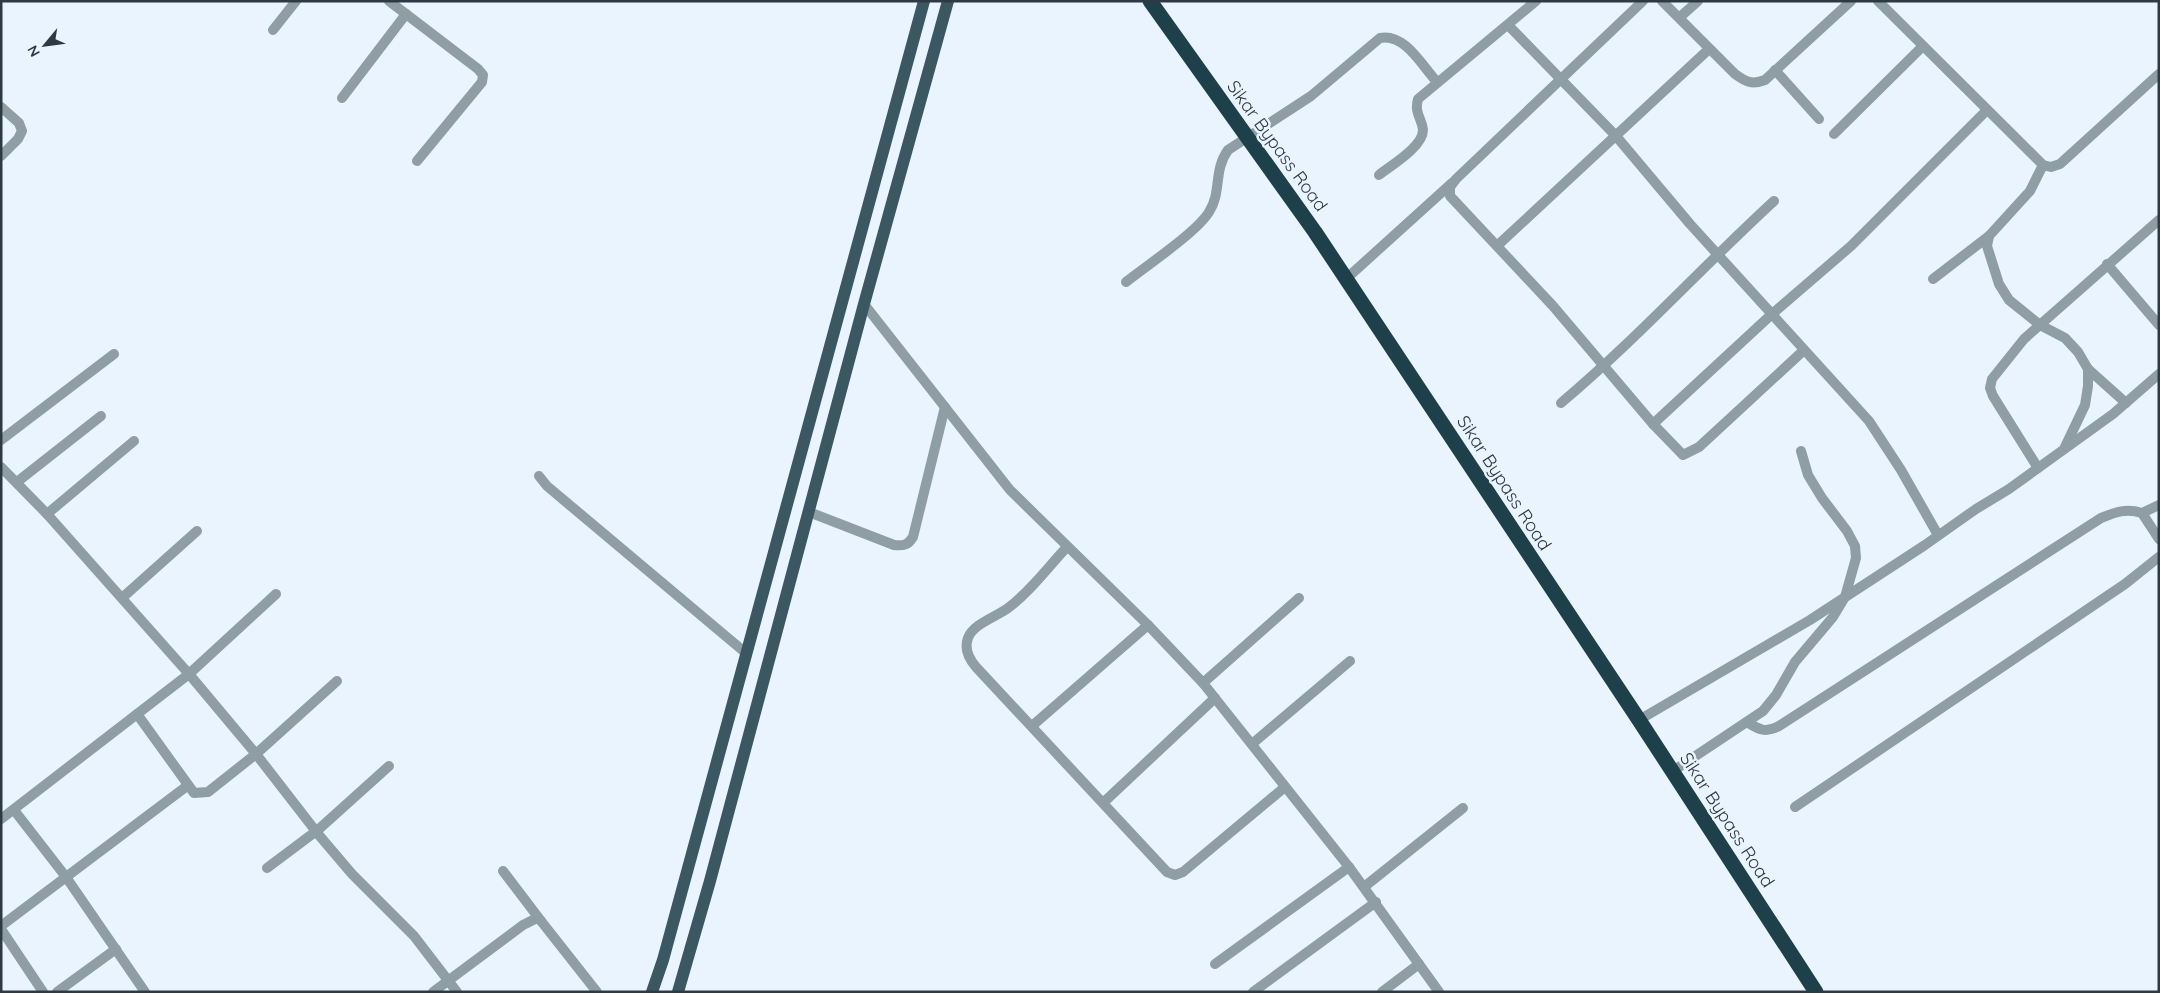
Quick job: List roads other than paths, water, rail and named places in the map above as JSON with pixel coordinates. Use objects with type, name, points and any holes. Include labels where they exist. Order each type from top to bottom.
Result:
[{"type":"highway","name":"Sikar Bypass Road","points":[[1150,1],[1346,278],[1673,771],[1816,992]]},
{"type":"main road","points":[[652,992],[663,960],[747,654],[846,282],[924,1]]},
{"type":"main road","points":[[678,992],[713,872],[864,304],[948,1]]},
{"type":"street","points":[[273,30],[296,1]]},
{"type":"street","points":[[389,1],[478,69],[482,75],[482,82],[418,162]]},
{"type":"street","points":[[1379,175],[1410,151],[1419,141],[1423,131],[1416,108],[1418,99],[1536,1]]},
{"type":"street","points":[[1346,278],[1455,181],[1643,1]]},
{"type":"street","points":[[1662,1],[1680,17],[1709,49],[1745,81],[1755,84],[1764,80],[1851,1]]},
{"type":"street","points":[[1680,17],[1698,1]]},
{"type":"street","points":[[1878,1],[2042,165],[2051,167],[2060,164],[2159,74]]},
{"type":"street","points":[[342,98],[406,14]]},
{"type":"street","points":[[1508,25],[1616,136],[1716,253],[1803,351],[1869,421],[1901,470],[1938,535]]},
{"type":"street","points":[[1126,282],[1197,226],[1209,213],[1214,202],[1220,161],[1228,150],[1246,136],[1311,96],[1380,38],[1390,36],[1402,43],[1437,82]]},
{"type":"street","points":[[1834,134],[1923,46]]},
{"type":"street","points":[[1498,245],[1709,49]]},
{"type":"street","points":[[1775,70],[1819,119]]},
{"type":"street","points":[[1,107],[19,123],[22,131],[18,140],[1,156]]},
{"type":"street","points":[[1653,424],[1772,314],[1850,246],[1987,110]]},
{"type":"street","points":[[1933,280],[1989,236],[2023,201],[2030,191],[2042,165]]},
{"type":"street","points":[[1455,181],[1450,187],[1450,196],[1498,245],[1553,306],[1603,367],[1676,450],[1683,455],[1692,452],[1803,351]]},
{"type":"street","points":[[1560,403],[1603,367],[1716,253],[1774,201]]},
{"type":"street","points":[[2038,468],[1990,388],[1992,379],[2011,354],[2040,325],[2159,220]]},
{"type":"street","points":[[1989,236],[1987,246],[1999,284],[2009,300],[2040,325],[2065,338],[2078,352],[2088,368],[2126,403]]},
{"type":"street","points":[[2107,264],[2159,325]]},
{"type":"street","points":[[864,304],[1010,490],[1148,625],[1203,683],[1376,902],[1439,992]]},
{"type":"street","points":[[1,440],[114,354]]},
{"type":"street","points":[[2064,448],[2085,405],[2088,368]]},
{"type":"street","points":[[1639,720],[1810,620],[1845,597],[2038,468],[2126,403],[2159,374]]},
{"type":"street","points":[[809,512],[894,545],[909,543],[913,537],[945,407]]},
{"type":"street","points":[[17,482],[101,416]]},
{"type":"street","points":[[47,514],[134,441]]},
{"type":"street","points":[[1673,771],[1763,711],[1776,695],[1795,662],[1829,622],[1845,597],[1856,558],[1855,546],[1847,531],[1822,498],[1808,475],[1801,451]]},
{"type":"street","points":[[1,466],[47,514],[189,674],[352,874],[414,936],[457,992]]},
{"type":"street","points":[[539,476],[547,486],[747,654]]},
{"type":"street","points":[[1747,722],[1759,730],[1769,732],[2101,518],[2118,511],[2132,510],[2142,513],[2159,506]]},
{"type":"street","points":[[2142,513],[2159,539]]},
{"type":"street","points":[[122,598],[197,531]]},
{"type":"street","points":[[1067,547],[1009,608],[973,630],[967,639],[969,659],[1104,802],[1167,872],[1175,875],[1183,872],[1285,787]]},
{"type":"street","points":[[1795,807],[2125,584],[2159,557]]},
{"type":"street","points":[[1,819],[75,765],[189,674],[276,594]]},
{"type":"street","points":[[1203,683],[1299,598]]},
{"type":"street","points":[[1032,726],[1148,625]]},
{"type":"street","points":[[1252,744],[1350,661]]},
{"type":"street","points":[[137,714],[187,786],[194,793],[208,792],[256,754],[337,681]]},
{"type":"street","points":[[1104,802],[1215,698]]},
{"type":"street","points":[[267,868],[316,831],[389,766]]},
{"type":"street","points":[[43,992],[1,928],[187,786]]},
{"type":"street","points":[[1364,887],[1463,808]]},
{"type":"street","points":[[14,810],[66,877],[145,992]]},
{"type":"street","points":[[1215,964],[1349,867]]},
{"type":"street","points":[[503,871],[596,991]]},
{"type":"street","points":[[1253,992],[1376,902]]},
{"type":"street","points":[[433,992],[523,925],[537,918],[541,920]]},
{"type":"street","points":[[57,992],[116,949]]},
{"type":"street","points":[[1382,992],[1419,964]]}]
